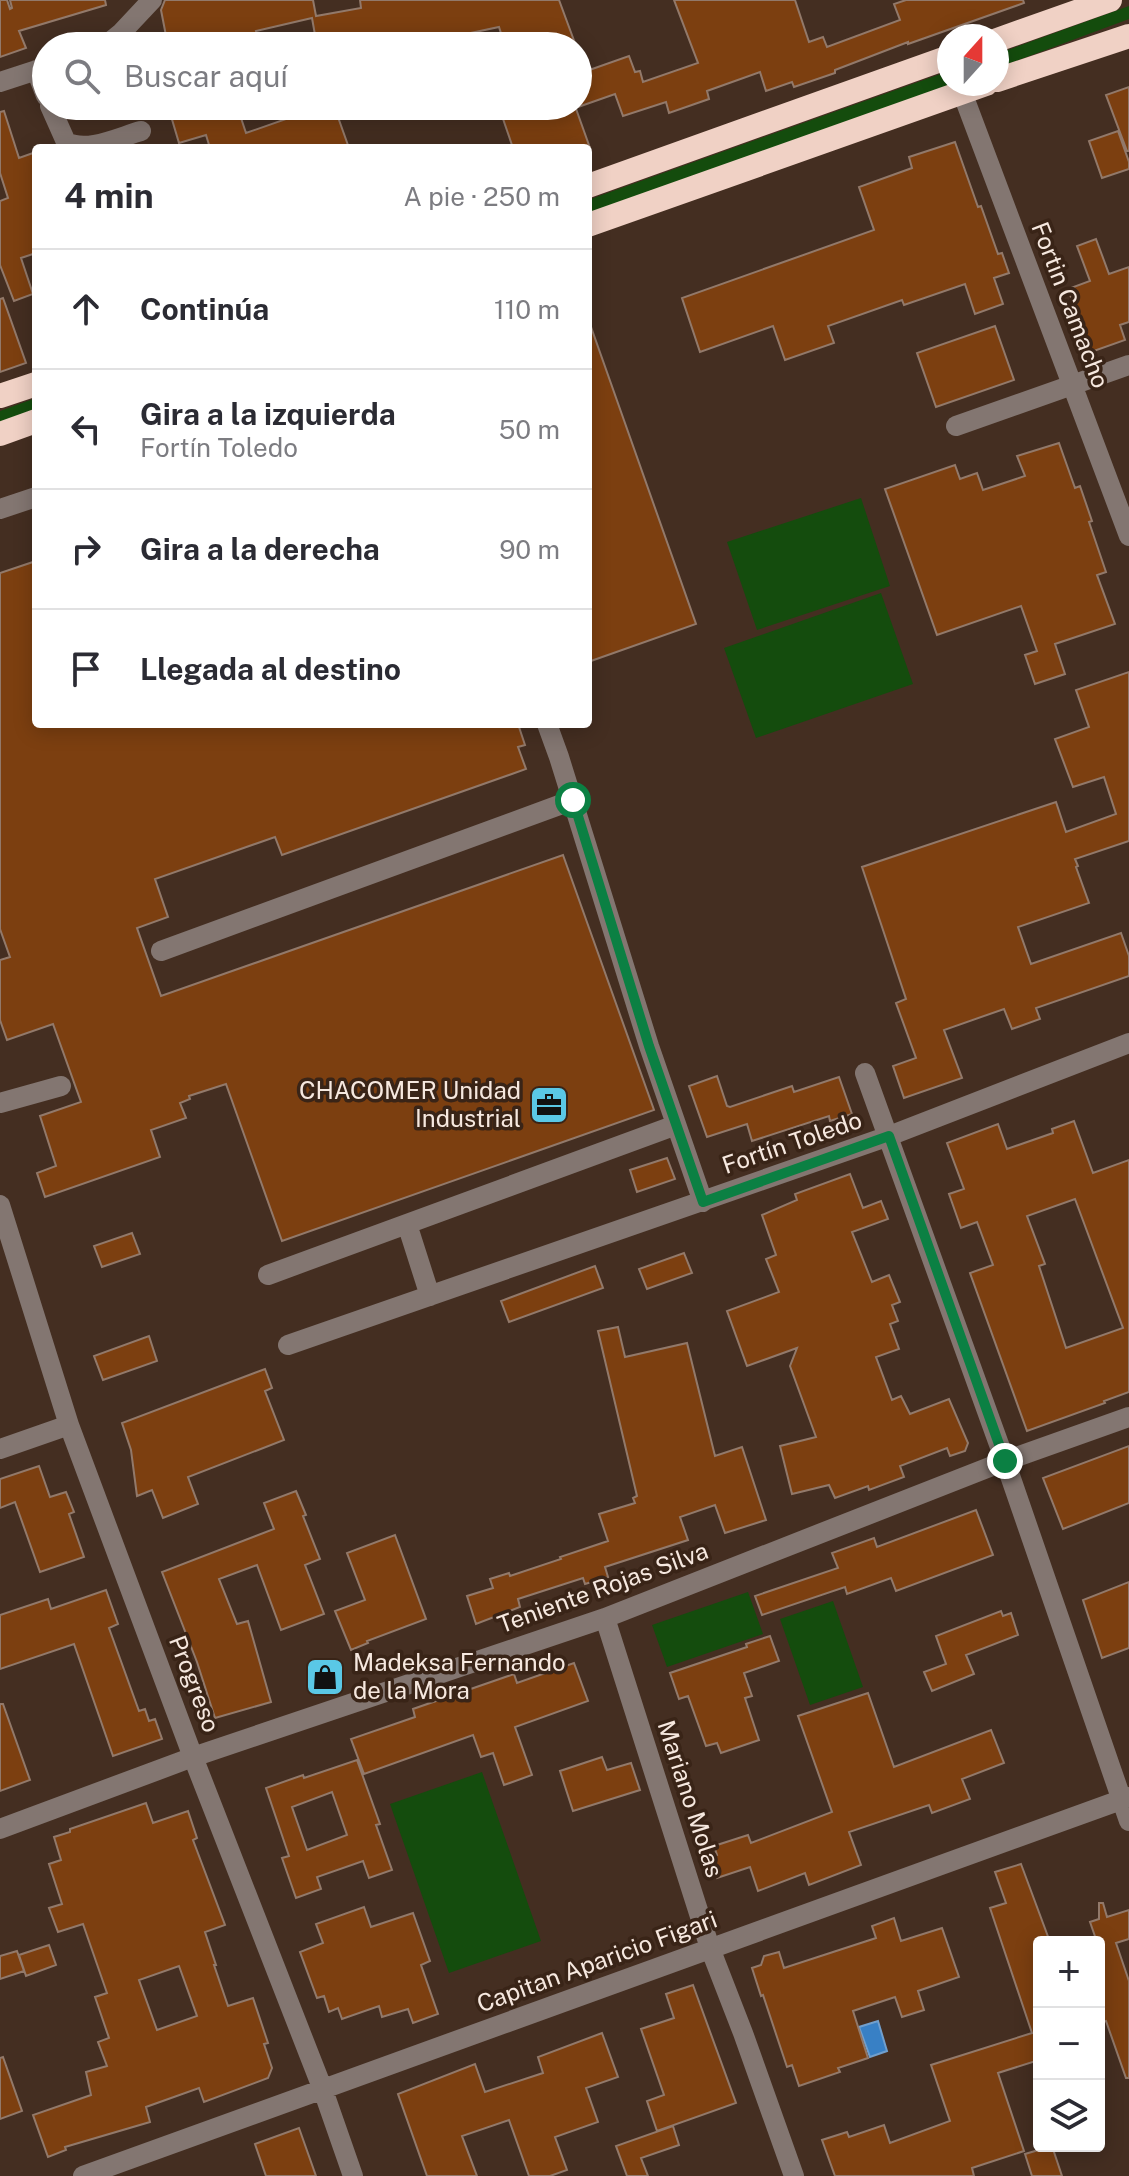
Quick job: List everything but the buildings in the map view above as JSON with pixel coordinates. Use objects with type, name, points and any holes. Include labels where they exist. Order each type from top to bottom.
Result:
[{"type":"highway","points":[[1009,36],[1110,0]]},
{"type":"highway","points":[[1009,76],[1129,36]]},
{"type":"highway","points":[[592,185],[937,61]]},
{"type":"highway","points":[[592,224],[951,96]]},
{"type":"highway","points":[[0,396],[32,385]]},
{"type":"highway","points":[[0,434],[32,422]]},
{"type":"street","points":[[122,32],[152,0]]},
{"type":"street","points":[[0,82],[32,72]]},
{"type":"street","name":"Fortin Camacho","points":[[964,96],[1129,536]]},
{"type":"street","points":[[56,120],[70,144]]},
{"type":"street","points":[[93,144],[141,131]]},
{"type":"street","points":[[956,426],[1129,365]]},
{"type":"street","points":[[0,509],[32,498]]},
{"type":"street","points":[[548,728],[649,1046],[703,1202]]},
{"type":"street","points":[[161,951],[573,800]]},
{"type":"street","name":"Fortín Toledo","points":[[288,1345],[889,1136],[1129,1043]]},
{"type":"street","points":[[865,1073],[1125,1798],[1129,1821]]},
{"type":"street","points":[[0,1103],[61,1086]]},
{"type":"street","points":[[268,1275],[676,1125]]},
{"type":"street","name":"Progreso","points":[[0,1205],[69,1425],[353,2176]]},
{"type":"street","points":[[407,1224],[430,1296]]},
{"type":"street","name":"Teniente Rojas Silva","points":[[0,1829],[193,1757],[605,1618],[1005,1461],[1129,1417]]},
{"type":"street","points":[[0,1449],[69,1425]]},
{"type":"street","name":"Mariano Molas","points":[[605,1618],[710,1948],[794,2176]]},
{"type":"street","name":"Capitan Aparicio Figari","points":[[83,2176],[1125,1798]]},
{"type":"green space","points":[[1129,6],[1129,19],[1009,64],[1009,50]]},
{"type":"green space","points":[[937,75],[937,90],[592,213],[592,199]]},
{"type":"green space","points":[[32,399],[32,412],[0,424],[0,411]]},
{"type":"green space","points":[[861,498],[890,586],[757,630],[727,542]]},
{"type":"green space","points":[[881,593],[913,684],[756,738],[724,648]]},
{"type":"green space","points":[[748,1592],[763,1634],[667,1667],[652,1625]]},
{"type":"green space","points":[[833,1601],[863,1687],[810,1705],[780,1619]]},
{"type":"green space","points":[[482,1772],[541,1941],[449,1973],[390,1804]]},
{"type":"water","points":[[878,2021],[887,2051],[870,2057],[859,2027]]},
{"type":"place","name":"CHACOMER Unidad Industrial","points":[[549,1105]]},
{"type":"place","name":"Madeksa Fernando de la Mora","points":[[325,1677]]},
{"type":"route","points":[[573,800],[649,1046],[703,1202],[889,1136],[1005,1461]]}]
